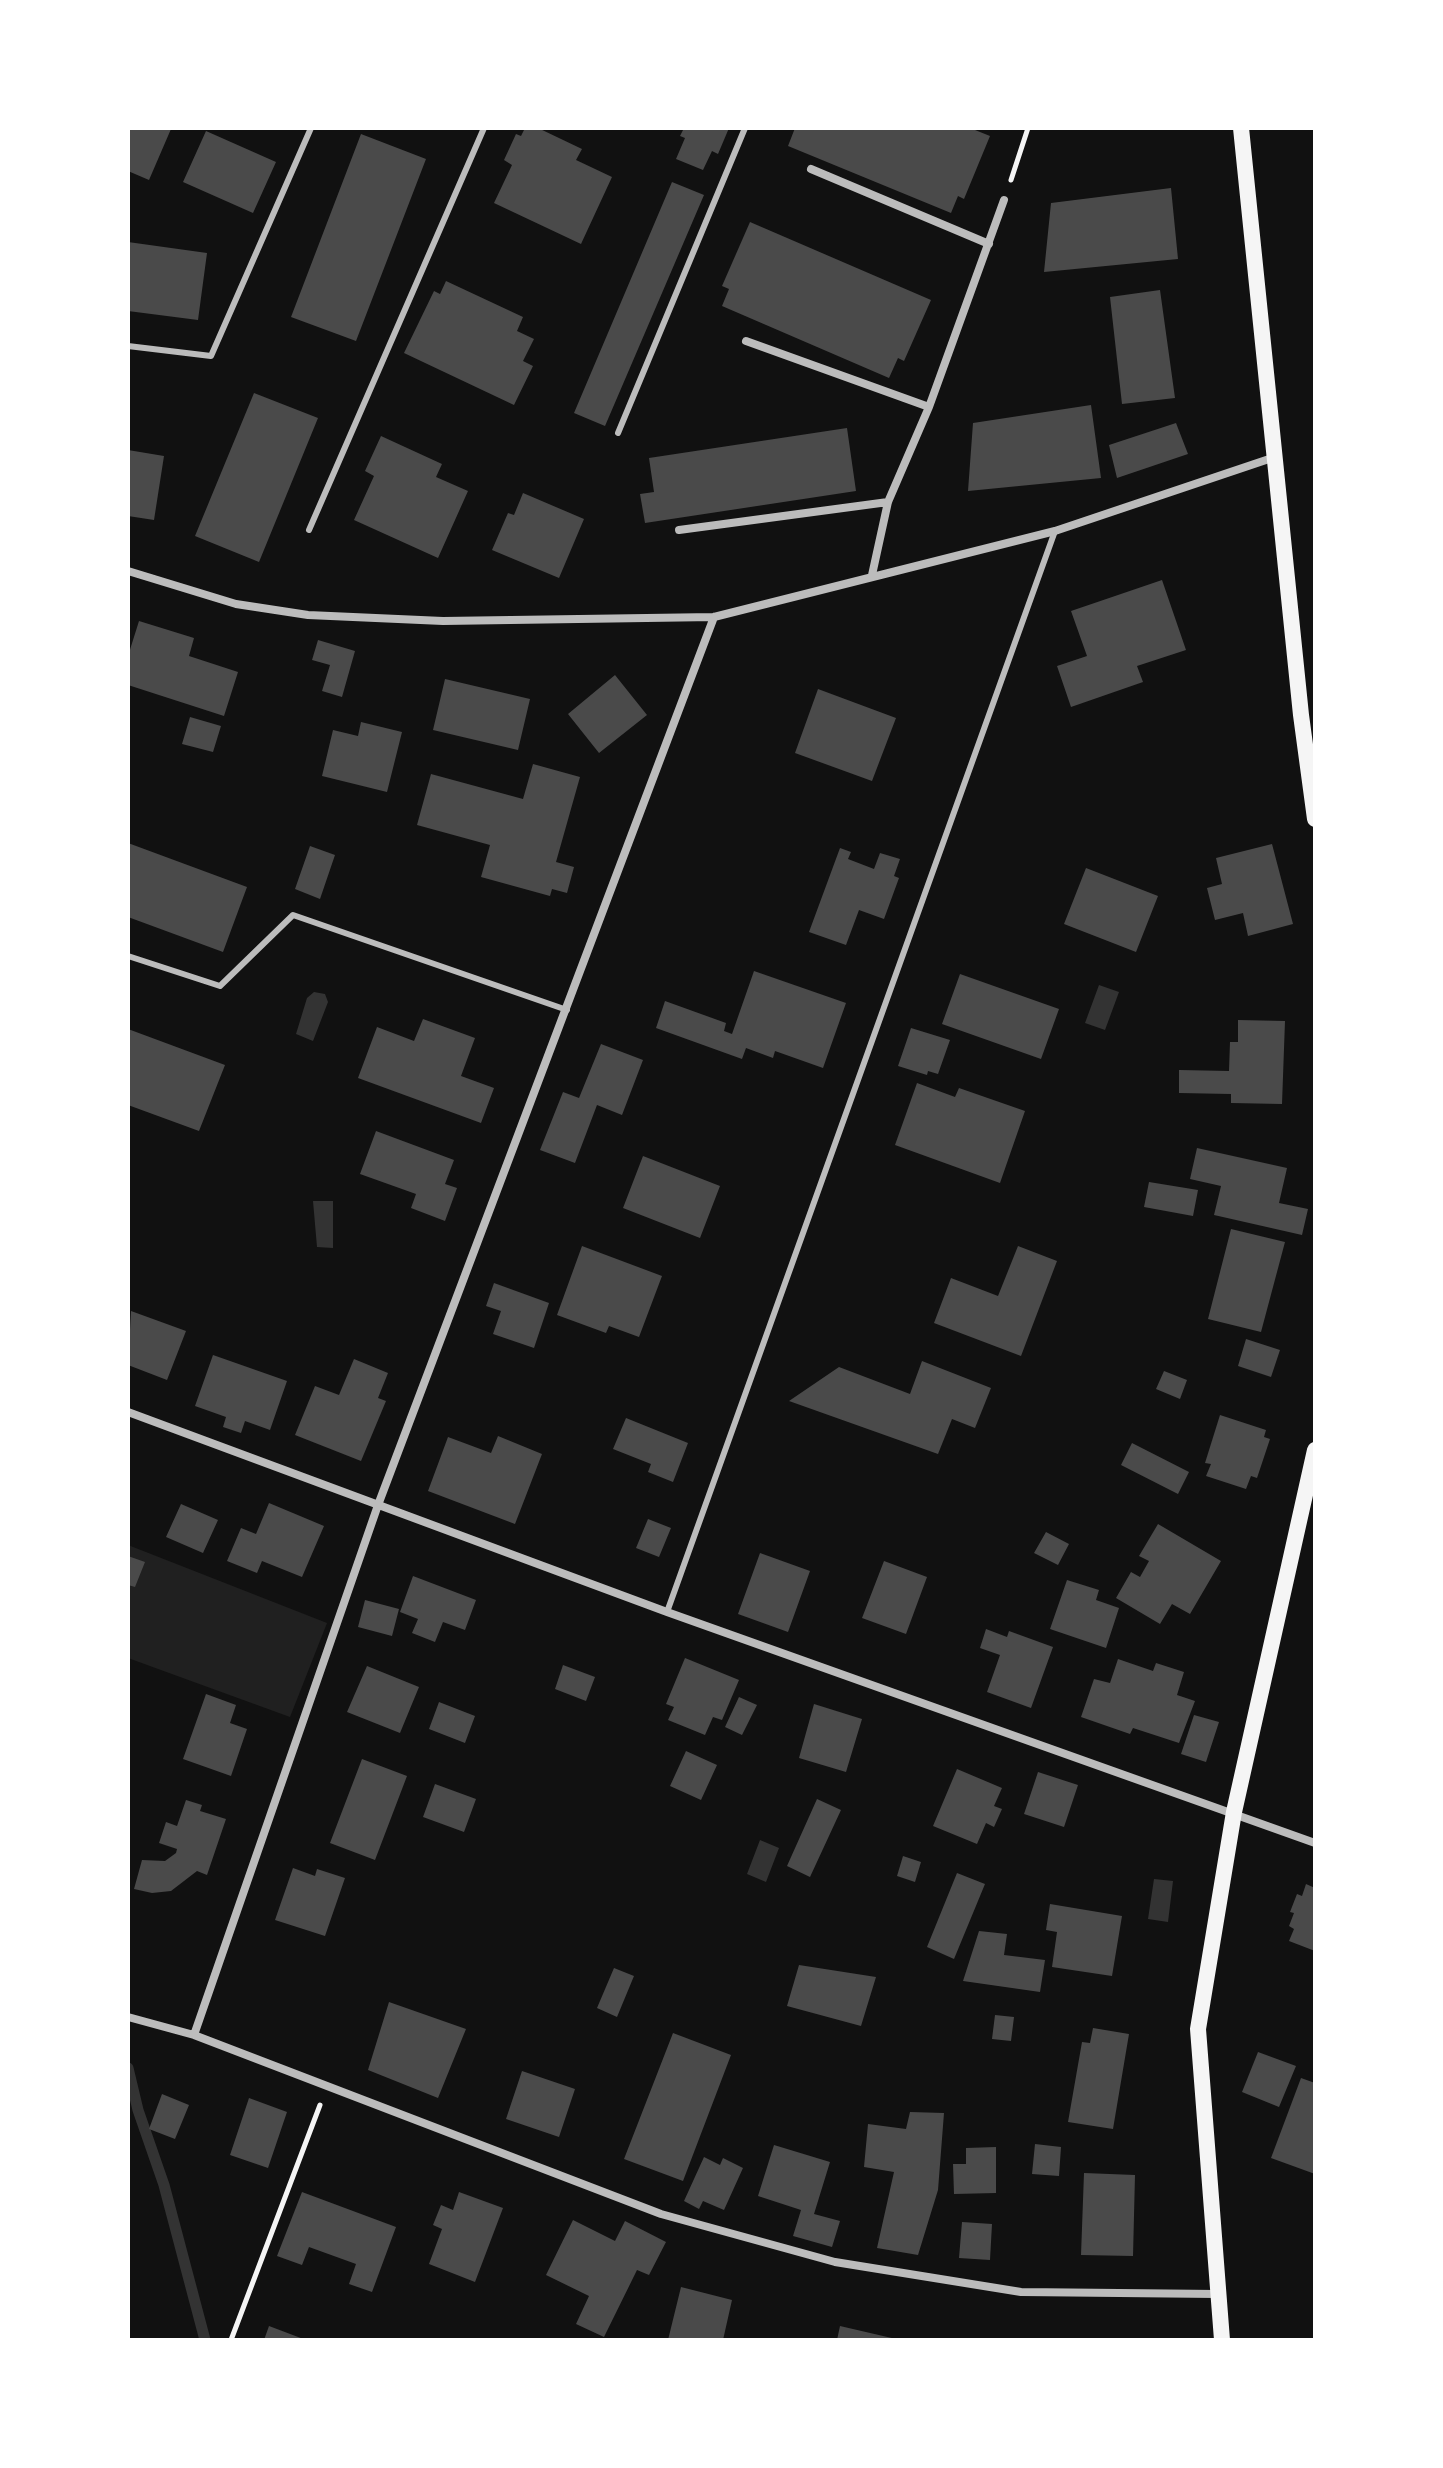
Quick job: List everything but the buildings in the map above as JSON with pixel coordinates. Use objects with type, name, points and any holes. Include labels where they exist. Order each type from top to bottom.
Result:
[{"type":"main road","points":[[1241,128],[1315,819]]},
{"type":"main road","points":[[1222,2340],[1198,2029],[1234,1812],[1315,1450]]},
{"type":"street","points":[[811,169],[989,244]]},
{"type":"street","points":[[872,575],[888,502],[929,407],[1004,200]]},
{"type":"street","points":[[746,341],[929,407]]},
{"type":"street","points":[[128,571],[236,604],[308,615],[471,621],[714,617],[1055,531],[1276,457]]},
{"type":"street","points":[[679,530],[888,502]]},
{"type":"street","points":[[194,2035],[378,1505],[714,617]]},
{"type":"street","points":[[128,1412],[667,1612],[1315,1843]]},
{"type":"street","points":[[128,2017],[194,2035],[661,2214],[835,2262],[1021,2292],[1217,2294]]},
{"type":"lane","points":[[128,346],[211,356],[311,128]]},
{"type":"lane","points":[[309,530],[484,128]]},
{"type":"lane","points":[[618,433],[745,128]]},
{"type":"lane","points":[[667,1612],[1055,531]]},
{"type":"lane","points":[[128,956],[220,986],[293,915],[567,1010]]},
{"type":"path","points":[[1004,200],[1028,128]]},
{"type":"path","points":[[231,2340],[326,2087]]},
{"type":"shaded area","points":[[1099,985],[1119,992],[1105,1030],[1085,1023]]},
{"type":"shaded area","points":[[314,992],[325,994],[328,1002],[313,1041],[296,1034],[307,998]]},
{"type":"shaded area","points":[[313,1201],[333,1201],[333,1248],[317,1247]]},
{"type":"shaded area","points":[[128,1545],[327,1623],[290,1717],[128,1658]]},
{"type":"shaded area","points":[[760,1840],[779,1848],[766,1882],[747,1874]]},
{"type":"shaded area","points":[[1154,1879],[1173,1881],[1168,1922],[1148,1919]]},
{"type":"waterway","points":[[128,2068],[138,2110],[164,2185],[205,2340]]}]
